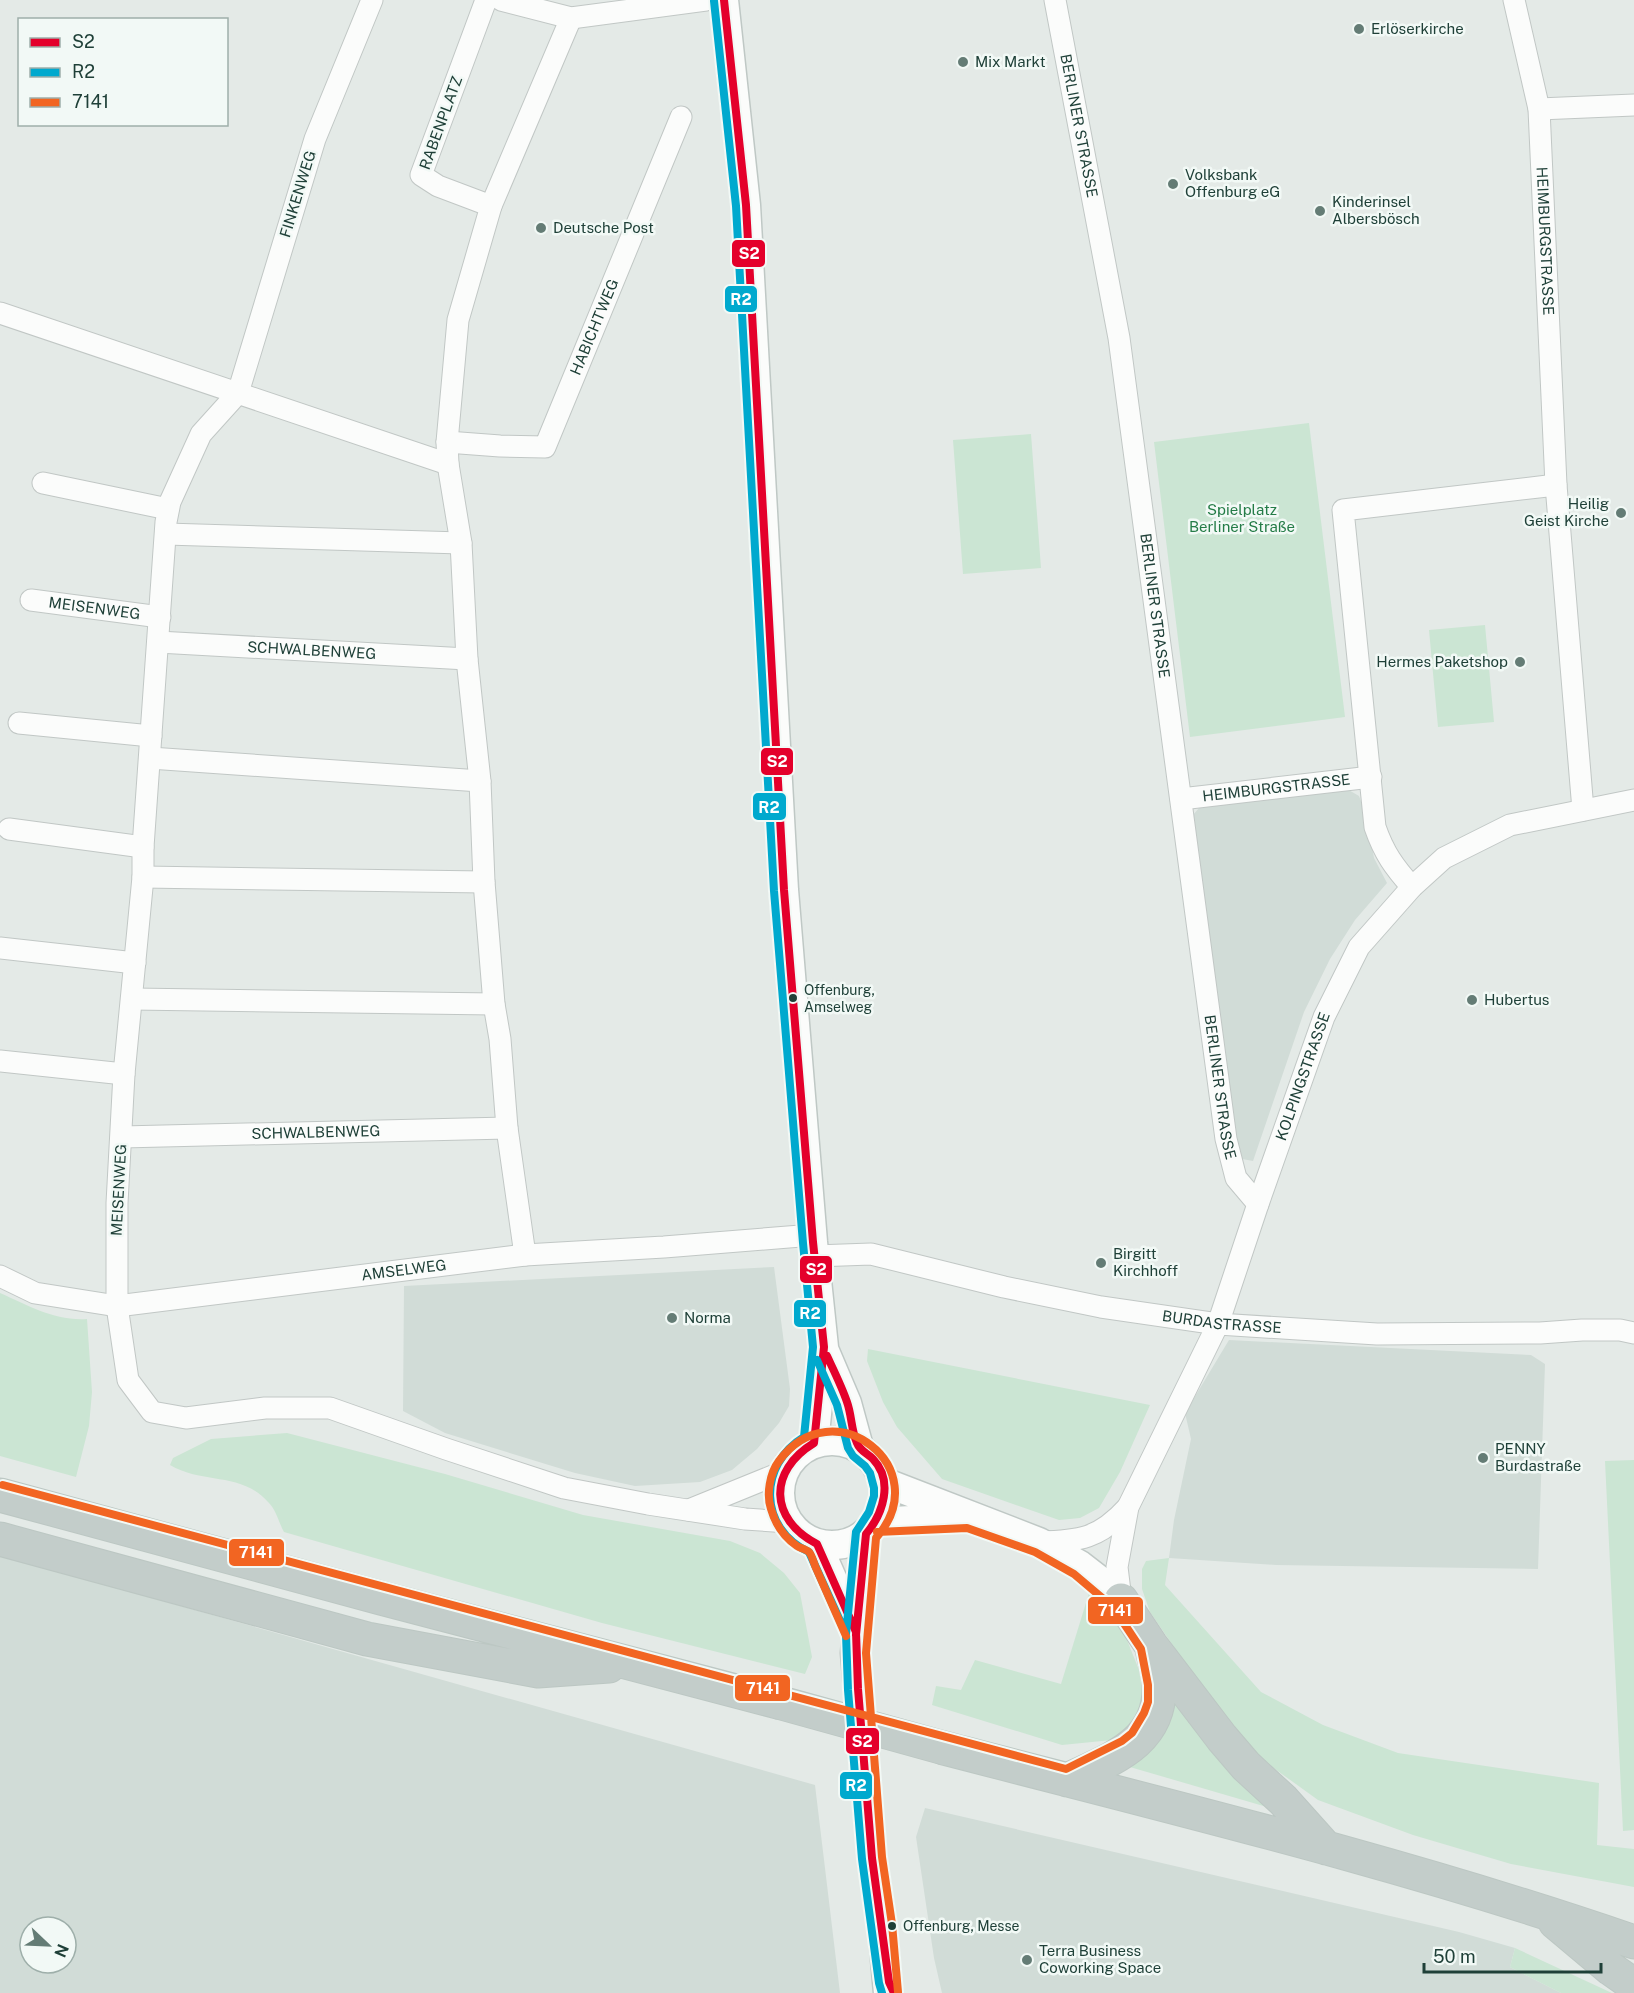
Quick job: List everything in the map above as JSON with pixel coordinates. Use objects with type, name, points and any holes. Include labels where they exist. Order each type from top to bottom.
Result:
[{"type":"highway","points":[[0,1495],[1326,1848],[1540,1910],[1634,1942]]},
{"type":"highway","points":[[0,1539],[367,1639],[538,1671],[637,1664]]},
{"type":"highway","points":[[1121,1600],[1151,1645],[1222,1738],[1326,1848]]},
{"type":"highway","points":[[1067,1780],[1128,1750],[1140,1740],[1147,1730],[1158,1704],[1159,1684],[1151,1645]]},
{"type":"highway","points":[[1540,1910],[1634,1918]]},
{"type":"highway","points":[[1540,1910],[1611,1969],[1634,1985]]},
{"type":"main road","points":[[724,0],[746,205],[784,890],[824,1347],[814,1443]]},
{"type":"main road","points":[[824,1347],[847,1403],[859,1447]]},
{"type":"main road","points":[[890,1989],[872,1858],[857,1680],[856,1632],[871,1528],[884,1503],[884,1482],[872,1458],[859,1447],[837,1440],[814,1443],[797,1454],[785,1471],[780,1488],[781,1506],[788,1522],[801,1536],[817,1544],[834,1546],[851,1543],[871,1528],[969,1517]]},
{"type":"main road","points":[[884,1482],[923,1496],[969,1517],[1039,1542],[1080,1564],[1121,1600]]},
{"type":"main road","points":[[817,1544],[856,1632]]},
{"type":"street","name":"FINKENWEG","points":[[238,393],[315,140],[372,0]]},
{"type":"street","name":"RABENPLATZ","points":[[486,0],[421,176],[438,186],[491,206]]},
{"type":"street","points":[[501,0],[571,18],[706,0]]},
{"type":"street","name":"BERLINER STRASSE","points":[[1055,0],[1119,338],[1226,1139],[1236,1178],[1258,1204]]},
{"type":"street","name":"HEIMBURGSTRASSE","points":[[1514,0],[1539,109],[1556,485],[1583,810]]},
{"type":"street","points":[[525,1255],[507,1128],[500,1039],[494,1004],[484,882],[480,781],[467,659],[461,543],[448,464],[447,442],[458,320],[491,206],[571,18]]},
{"type":"street","points":[[1539,109],[1634,105]]},
{"type":"street","name":"HABICHTWEG","points":[[447,442],[545,447],[681,117]]},
{"type":"street","points":[[0,313],[448,464]]},
{"type":"street","name":"MEISENWEG","points":[[238,393],[201,434],[170,502],[166,522],[143,847],[143,877],[124,1074],[117,1203],[117,1306],[128,1380],[152,1412],[186,1418],[265,1408],[330,1408],[564,1488],[745,1519],[788,1522]]},
{"type":"street","points":[[43,483],[168,509]]},
{"type":"street","name":"HEIMBURGSTRASSE","points":[[1412,887],[1383,849],[1375,827],[1343,510],[1556,485]]},
{"type":"street","points":[[166,534],[461,543]]},
{"type":"street","name":"MEISENWEG","points":[[31,600],[160,617]]},
{"type":"street","name":"SCHWALBENWEG","points":[[158,642],[467,659]]},
{"type":"street","points":[[19,723],[151,736]]},
{"type":"street","points":[[150,758],[480,781]]},
{"type":"street","name":"HEIMBURGSTRASSE","points":[[1181,799],[1371,777]]},
{"type":"street","name":"KOLPINGSTRASSE","points":[[1121,1600],[1117,1567],[1128,1507],[1218,1324],[1324,1017],[1359,947],[1412,887],[1444,858],[1510,825],[1634,800]]},
{"type":"street","points":[[9,830],[143,847]]},
{"type":"street","points":[[143,877],[484,882]]},
{"type":"street","points":[[0,948],[135,963]]},
{"type":"street","points":[[132,999],[494,1004]]},
{"type":"street","points":[[0,1061],[124,1074]]},
{"type":"street","name":"SCHWALBENWEG","points":[[122,1137],[507,1128]]},
{"type":"street","name":"AMSELWEG","points":[[0,1276],[35,1293],[117,1306],[525,1255],[664,1247],[814,1246]]},
{"type":"street","name":"BURDASTRASSE","points":[[814,1246],[871,1254],[1004,1287],[1101,1307],[1218,1324],[1377,1334],[1540,1333],[1582,1330],[1620,1330],[1634,1333]]},
{"type":"street","points":[[688,1510],[785,1471]]},
{"type":"street","name":"KOLPINGSTRASSE","points":[[1039,1542],[1064,1542],[1085,1538],[1105,1530],[1128,1507]]},
{"type":"shaded area","points":[[1347,789],[1359,796],[1367,817],[1374,858],[1387,883],[1355,920],[1330,959],[1304,1012],[1253,1161],[1237,1158],[1193,815],[1199,808]]},
{"type":"shaded area","points":[[774,1267],[790,1389],[789,1406],[779,1423],[757,1449],[732,1470],[700,1482],[635,1486],[575,1473],[445,1433],[403,1411],[404,1286]]},
{"type":"shaded area","points":[[1229,1340],[1531,1355],[1545,1364],[1538,1569],[1276,1565],[1169,1558],[1174,1520],[1191,1439],[1185,1413]]},
{"type":"shaded area","points":[[0,1555],[815,1785],[840,1993],[0,1993]]},
{"type":"shaded area","points":[[925,1808],[1459,1932],[1515,1948],[1510,1967],[1561,1993],[942,1993],[934,1958],[916,1837]]},
{"type":"green space","name":"Spielplatz Berliner Straße","points":[[1309,423],[1345,717],[1190,737],[1154,442]]},
{"type":"green space","points":[[1031,434],[1041,568],[963,574],[953,440]]},
{"type":"green space","points":[[1485,625],[1494,722],[1438,727],[1429,630]]},
{"type":"green space","points":[[0,1293],[53,1315],[87,1319],[92,1392],[89,1426],[76,1477],[0,1456]]},
{"type":"green space","points":[[868,1349],[1150,1405],[1120,1472],[1099,1508],[1080,1518],[1059,1520],[942,1479],[897,1427],[883,1402],[867,1361]]},
{"type":"green space","points":[[287,1433],[445,1474],[583,1515],[730,1541],[760,1553],[784,1573],[800,1593],[812,1657],[805,1674],[602,1623],[284,1532],[276,1513],[258,1493],[234,1482],[196,1475],[170,1465],[173,1458],[211,1439]]},
{"type":"green space","points":[[1634,1460],[1634,1830],[1623,1831],[1605,1461]]},
{"type":"green space","points":[[1169,1558],[1165,1585],[1261,1692],[1323,1725],[1398,1753],[1599,1783],[1597,1845],[1634,1849],[1634,1887],[1511,1864],[1413,1835],[1318,1800],[1250,1751],[1206,1694],[1150,1612],[1142,1589],[1142,1569],[1146,1561]]},
{"type":"green space","points":[[1089,1593],[1110,1613],[1125,1635],[1139,1670],[1144,1702],[1134,1724],[1112,1740],[1062,1745],[932,1705],[936,1686],[961,1690],[975,1660],[1061,1684]]},
{"type":"green space","points":[[1164,1687],[1274,1809],[1123,1765]]},
{"type":"green space","points":[[1515,1948],[1612,1993],[1561,1993],[1510,1967]]},
{"type":"transit line","name":"S2","points":[[724,0],[746,205],[784,890],[813,1242],[824,1347],[814,1443],[799,1454],[788,1467],[782,1481],[780,1495],[790,1522],[801,1534],[817,1544],[856,1632],[858,1689],[872,1858],[889,1982],[894,1993]]},
{"type":"transit line","name":"R2","points":[[714,1],[736,206],[774,891],[813,1347],[804,1437],[789,1449],[778,1463],[772,1479],[770,1496],[773,1512],[780,1528],[792,1541],[809,1552],[846,1634],[848,1690],[862,1859],[882,1993]]},
{"type":"transit line","name":"S2","points":[[827,1356],[847,1402],[857,1443],[873,1459],[883,1477],[884,1497],[877,1517],[866,1534],[856,1635]]},
{"type":"transit line","name":"R2","points":[[817,1360],[837,1405],[848,1448],[870,1473],[874,1488],[869,1512],[856,1532],[846,1634]]},
{"type":"transit line","name":"7141","points":[[846,1636],[810,1553],[798,1547],[781,1529],[773,1514],[769,1497],[771,1478],[779,1461],[801,1440],[826,1432],[850,1434],[871,1446],[887,1463],[895,1486],[892,1512],[876,1538],[866,1653],[882,1857],[892,1924],[898,1992]]},
{"type":"transit line","name":"7141","points":[[3,1485],[1066,1769],[1122,1741],[1132,1733],[1148,1702],[1148,1685],[1141,1649],[1113,1607],[1074,1574],[1035,1552],[967,1528],[877,1532]]},
{"type":"place","name":"Erlöserkirche","points":[[1359,29]]},
{"type":"place","name":"Mix Markt","points":[[963,62]]},
{"type":"place","name":"Volksbank Offenburg eG","points":[[1173,184]]},
{"type":"place","name":"Kinderinsel Albersbösch","points":[[1320,211]]},
{"type":"place","name":"Deutsche Post","points":[[541,228]]},
{"type":"place","name":"Heilig Geist Kirche","points":[[1621,513]]},
{"type":"place","name":"Hermes Paketshop","points":[[1520,662]]},
{"type":"place","name":"Offenburg, Amselweg","points":[[793,998]]},
{"type":"place","name":"Hubertus","points":[[1472,1000]]},
{"type":"place","name":"Birgitt Kirchhoff","points":[[1101,1263]]},
{"type":"place","name":"Norma","points":[[672,1318]]},
{"type":"place","name":"PENNY Burdastraße","points":[[1483,1458]]},
{"type":"place","name":"Offenburg, Messe","points":[[892,1926]]},
{"type":"place","name":"Terra Business Coworking Space","points":[[1027,1960]]}]
